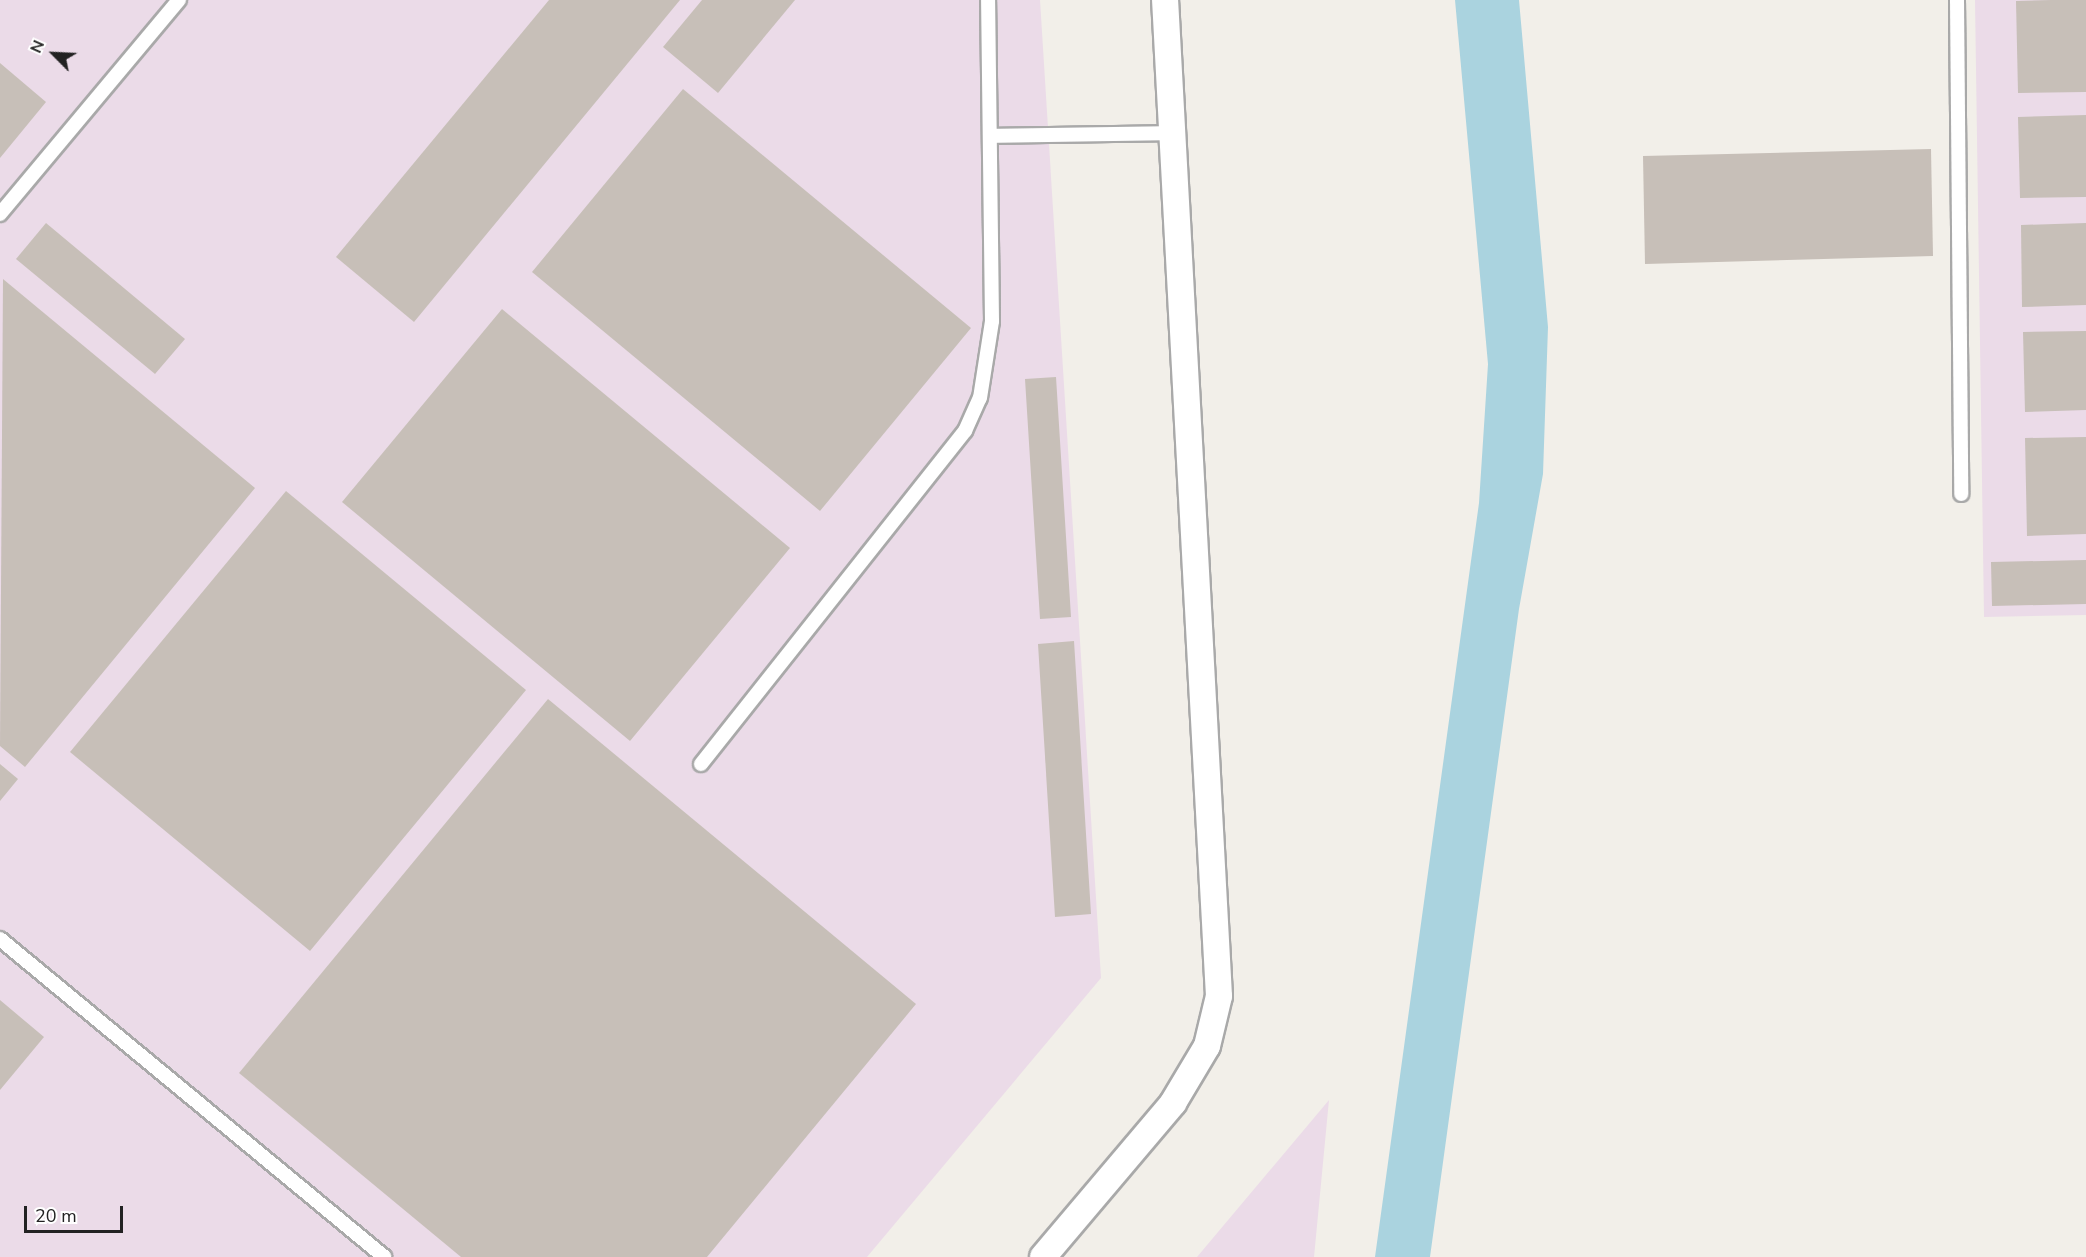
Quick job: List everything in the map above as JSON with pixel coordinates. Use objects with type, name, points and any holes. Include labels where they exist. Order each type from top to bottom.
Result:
[{"type":"street","points":[[1043,1257],[1173,1103],[1207,1046],[1219,996],[1165,0]]},
{"type":"lane","points":[[0,214],[179,0]]},
{"type":"lane","points":[[701,764],[965,431],[981,398],[992,321],[988,0]]},
{"type":"lane","points":[[1957,0],[1961,494]]},
{"type":"lane","points":[[990,136],[1172,133]]},
{"type":"lane","points":[[0,939],[384,1257]]},
{"type":"shaded area","points":[[0,0],[1040,0],[1101,978],[867,1257],[0,1257]]},
{"type":"shaded area","points":[[1975,0],[2086,0],[2086,615],[1984,617]]},
{"type":"shaded area","points":[[1329,1100],[1314,1257],[1197,1257]]},
{"type":"water","points":[[1455,0],[1519,0],[1548,327],[1543,474],[1519,609],[1430,1257],[1375,1257],[1479,503],[1488,364]]},
{"type":"building","points":[[549,0],[680,0],[414,322],[336,257]]},
{"type":"building","points":[[702,0],[795,0],[718,93],[663,47]]},
{"type":"building","points":[[2086,0],[2086,92],[2018,93],[2016,1]]},
{"type":"building","points":[[0,63],[46,102],[0,158]]},
{"type":"building","points":[[683,89],[971,328],[820,511],[532,272]]},
{"type":"building","points":[[2086,115],[2086,197],[2020,198],[2018,117]]},
{"type":"building","points":[[1931,149],[1933,256],[1645,264],[1643,156]]},
{"type":"building","points":[[46,223],[185,339],[155,374],[16,259]]},
{"type":"building","points":[[2086,223],[2086,305],[2022,307],[2021,225]]},
{"type":"building","points":[[3,279],[255,488],[25,767],[0,746]]},
{"type":"building","points":[[502,309],[790,548],[630,741],[342,502]]},
{"type":"building","points":[[2086,331],[2086,410],[2025,412],[2023,332]]},
{"type":"building","points":[[1056,377],[1071,617],[1040,619],[1025,379]]},
{"type":"building","points":[[2086,437],[2086,534],[2027,536],[2025,438]]},
{"type":"building","points":[[286,491],[526,690],[310,951],[70,752]]},
{"type":"building","points":[[2086,560],[2086,604],[1992,606],[1991,562]]},
{"type":"building","points":[[1074,641],[1091,914],[1055,917],[1038,644]]},
{"type":"building","points":[[548,699],[916,1004],[707,1257],[461,1257],[239,1073]]},
{"type":"building","points":[[0,764],[18,779],[0,801]]},
{"type":"building","points":[[0,1000],[44,1037],[0,1090]]}]
